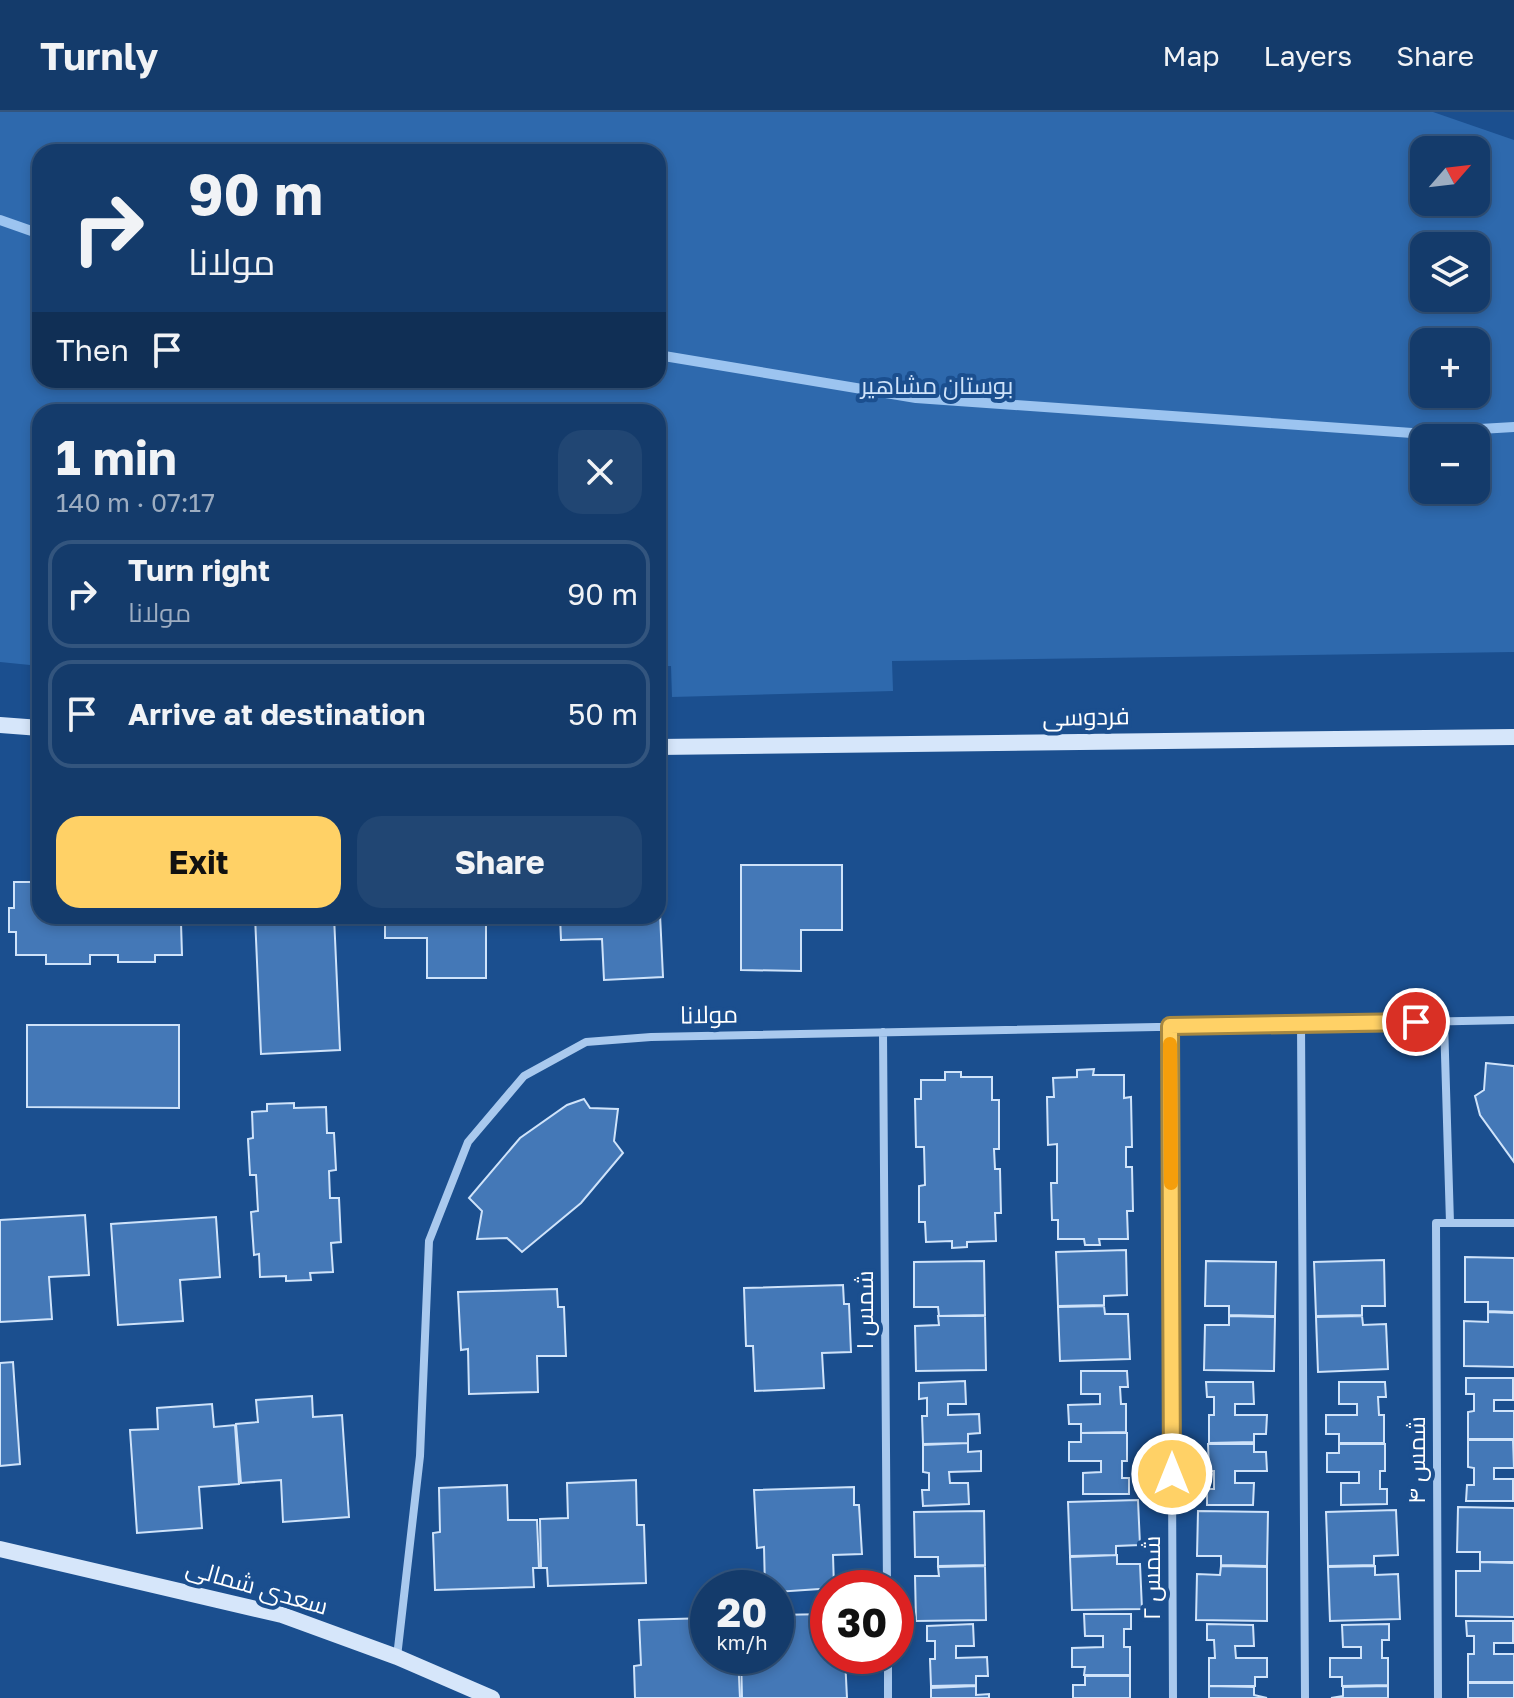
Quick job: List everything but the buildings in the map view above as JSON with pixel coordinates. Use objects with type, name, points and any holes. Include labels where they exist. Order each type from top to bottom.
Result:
[{"type":"main road","points":[[0,725],[32,727]]},
{"type":"main road","name":"فردوسی","points":[[666,747],[1514,737]]},
{"type":"main road","name":"سعدی شمالی","points":[[0,1549],[282,1615],[397,1657],[492,1698]]},
{"type":"street","name":"مولانا","points":[[397,1657],[420,1456],[429,1241],[468,1142],[524,1076],[586,1042],[651,1037],[1514,1020]]},
{"type":"street","points":[[1444,1021],[1450,1223],[1514,1223]]},
{"type":"street","points":[[1301,1024],[1305,1698]]},
{"type":"street","name":"شمس ۲","points":[[1170,1026],[1173,1698]]},
{"type":"street","name":"شمس ۱","points":[[883,1032],[887,1570]]},
{"type":"street","name":"شمس ۴","points":[[1438,1698],[1436,1223],[1450,1223]]},
{"type":"street","points":[[888,1674],[888,1698]]},
{"type":"green space","name":"بوستان مشاهیر","points":[[0,112],[1433,112],[1514,140],[1514,652],[892,661],[893,691],[672,697],[671,666],[666,666],[666,404],[32,404],[32,665],[0,662]]},
{"type":"waterway","points":[[0,220],[32,231]]},
{"type":"waterway","points":[[666,356],[916,398],[1412,433],[1514,427]]},
{"type":"slow traffic","points":[[1170,1044],[1171,1183]]},
{"type":"route","points":[[1172,1474],[1170,1026],[1416,1022]]}]
